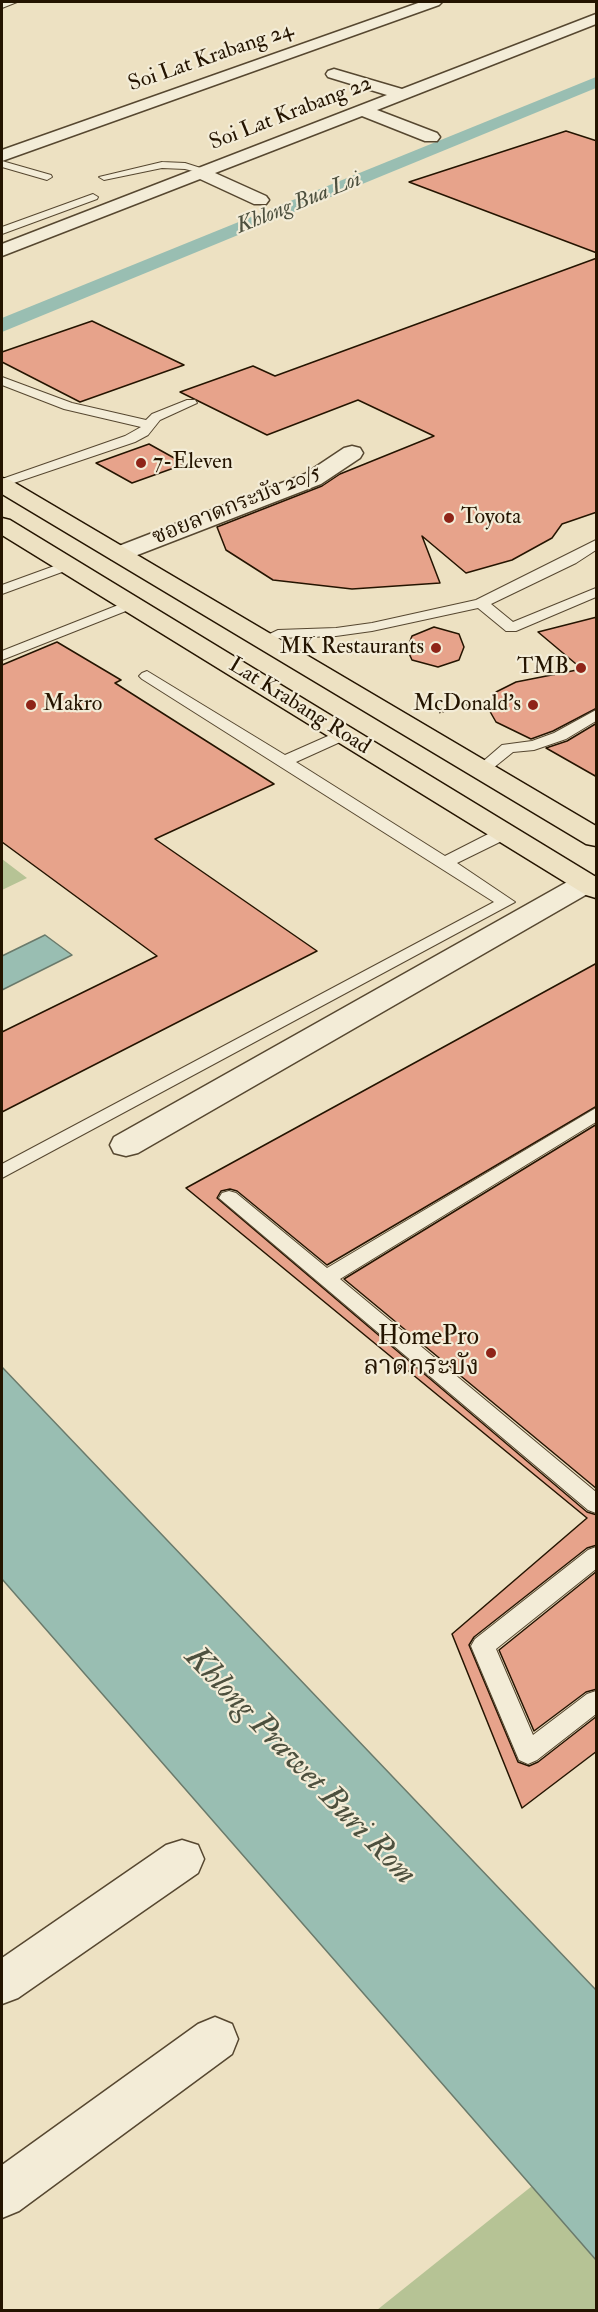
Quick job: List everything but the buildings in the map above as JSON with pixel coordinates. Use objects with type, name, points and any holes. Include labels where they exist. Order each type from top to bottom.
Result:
[{"type":"main road","name":"Lat Krabang Road","points":[[2,484],[597,838]]},
{"type":"main road","name":"Lat Krabang Road","points":[[2,525],[591,886]]},
{"type":"main road","points":[[223,660],[266,639]]},
{"type":"street","name":"Soi Lat Krabang 24","points":[[2,156],[431,2]]},
{"type":"street","name":"Soi Lat Krabang 22","points":[[2,250],[547,38],[593,23]]},
{"type":"street","points":[[547,38],[583,42]]},
{"type":"street","points":[[331,39],[363,48]]},
{"type":"street","points":[[231,74],[261,82]]},
{"type":"street","points":[[334,74],[403,94]]},
{"type":"street","points":[[371,85],[402,74]]},
{"type":"street","points":[[363,110],[430,137]]},
{"type":"street","points":[[203,172],[260,200]]},
{"type":"street","name":"ซอยลาดกระบัง 20/5","points":[[119,554],[312,478],[352,453]]},
{"type":"street","points":[[126,1145],[591,886]]},
{"type":"street","points":[[2,1983],[182,1859]]},
{"type":"street","points":[[2,2194],[215,2039]]},
{"type":"lane","points":[[2,5],[13,2]]},
{"type":"lane","points":[[2,165],[47,177]]},
{"type":"lane","points":[[104,177],[162,165],[186,166],[203,172]]},
{"type":"lane","points":[[2,231],[93,197]]},
{"type":"lane","points":[[2,381],[68,406],[150,425]]},
{"type":"lane","points":[[2,484],[130,439],[150,425],[156,417],[191,403]]},
{"type":"lane","points":[[266,639],[278,634],[336,632],[372,627],[481,603],[553,569],[597,544]]},
{"type":"lane","points":[[2,591],[68,565]]},
{"type":"lane","points":[[481,603],[511,628],[597,592]]},
{"type":"lane","points":[[2,656],[131,604]]},
{"type":"lane","points":[[2,1172],[506,902],[147,676]]},
{"type":"lane","points":[[481,770],[508,748],[534,746],[560,736],[597,715]]},
{"type":"lane","points":[[284,761],[343,735]]},
{"type":"lane","points":[[444,863],[504,833]]},
{"type":"lane","points":[[326,1278],[597,1113]]},
{"type":"lane","points":[[229,1198],[597,1504]]},
{"type":"lane","points":[[597,1556],[483,1646],[528,1753],[597,1701]]},
{"type":"path","points":[[435,713],[485,701]]},
{"type":"green space","points":[[2,859],[27,878],[2,890]]},
{"type":"green space","points":[[532,2186],[596,2260],[596,2310],[377,2310]]},
{"type":"water","points":[[45,935],[72,955],[2,990],[2,956]]},
{"type":"water","name":"Khlong Prawet Buri Rom","points":[[2,1367],[596,1990],[596,2260],[2,1579]]},
{"type":"waterway","name":"Khlong Bua Loi","points":[[2,326],[596,82]]},
{"type":"place","name":"7-Eleven","points":[[141,463]]},
{"type":"place","name":"Toyota","points":[[449,518]]},
{"type":"place","name":"MK Restaurants","points":[[436,648]]},
{"type":"place","name":"TMB","points":[[581,668]]},
{"type":"place","name":"Makro","points":[[31,705]]},
{"type":"place","name":"McDonald's","points":[[533,705]]},
{"type":"place","name":"HomePro ลาดกระบัง","points":[[491,1353]]}]
